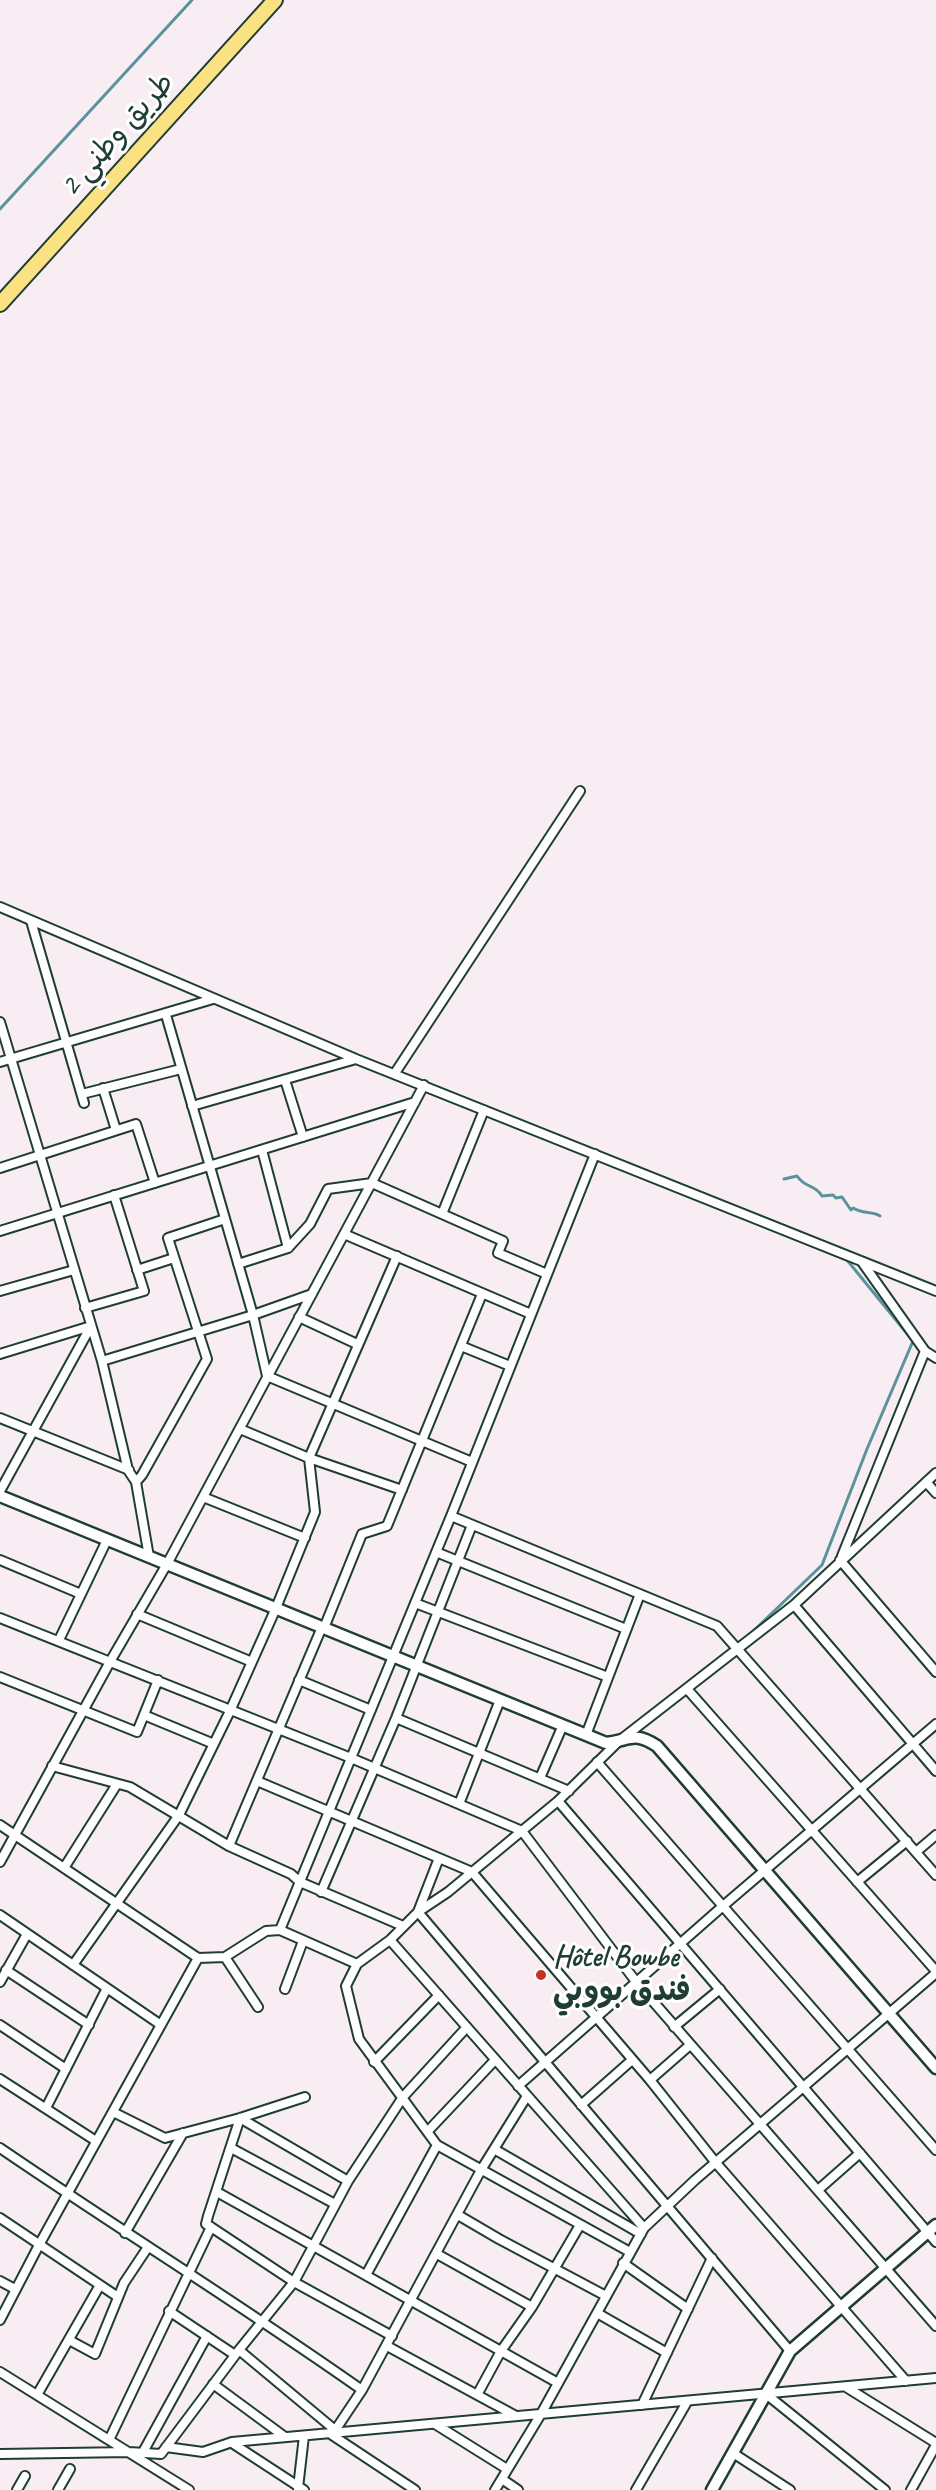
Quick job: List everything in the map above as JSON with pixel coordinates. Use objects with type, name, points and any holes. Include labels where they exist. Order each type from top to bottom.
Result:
[{"type":"highway","name":"طريق وطني 2","points":[[0,304],[275,0]]},
{"type":"street","points":[[395,1073],[580,791]]},
{"type":"street","points":[[0,907],[356,1059],[936,1291]]},
{"type":"street","points":[[31,921],[84,1103]]},
{"type":"street","points":[[0,1062],[66,1041],[166,1015],[213,999]]},
{"type":"street","points":[[166,1015],[253,1315],[267,1376]]},
{"type":"street","points":[[0,1022],[102,1361],[128,1470],[136,1482],[150,1557]]},
{"type":"street","points":[[192,1106],[356,1059]]},
{"type":"street","points":[[82,1094],[182,1069]]},
{"type":"street","points":[[285,1080],[303,1137]]},
{"type":"street","points":[[0,1862],[111,1660],[167,1564],[424,1086]]},
{"type":"street","points":[[103,1088],[116,1130]]},
{"type":"street","points":[[0,1231],[415,1102]]},
{"type":"street","points":[[442,1214],[484,1110]]},
{"type":"street","points":[[0,1168],[136,1124],[155,1183]]},
{"type":"street","points":[[262,1150],[288,1248]]},
{"type":"street","points":[[280,1930],[451,1516],[595,1154]]},
{"type":"street","points":[[238,1264],[288,1248],[310,1224],[328,1189],[372,1183],[503,1241],[498,1253],[547,1274]]},
{"type":"street","points":[[85,1308],[144,1292],[114,1195]]},
{"type":"street","points":[[136,1482],[207,1359],[168,1239],[225,1219]]},
{"type":"street","points":[[344,1234],[531,1314]]},
{"type":"street","points":[[73,1965],[178,1815],[230,1711],[276,1608],[315,1512],[309,1458],[397,1256]]},
{"type":"street","points":[[136,1270],[174,1258]]},
{"type":"street","points":[[861,1261],[925,1351],[936,1358]]},
{"type":"street","points":[[0,1291],[74,1270]]},
{"type":"street","points":[[102,1361],[253,1315],[312,1294]]},
{"type":"street","points":[[229,1846],[362,1534],[387,1526],[482,1294]]},
{"type":"street","points":[[299,1317],[357,1344]]},
{"type":"street","points":[[0,1354],[91,1326]]},
{"type":"street","points":[[91,1326],[0,1494],[107,1540],[606,1743],[634,1736],[644,1737],[657,1746],[936,2068]]},
{"type":"street","points":[[461,1346],[510,1366]]},
{"type":"street","points":[[840,1560],[925,1351]]},
{"type":"street","points":[[267,1376],[472,1462]]},
{"type":"street","points":[[0,1418],[142,1475]]},
{"type":"street","points":[[240,1428],[309,1458],[402,1490]]},
{"type":"street","points":[[630,2252],[437,2145],[359,2039],[346,1986],[357,1964],[390,1940],[418,1912],[448,1892],[558,1801],[619,1741],[688,1690],[794,1605],[936,1473]]},
{"type":"street","points":[[926,1482],[936,1493]]},
{"type":"street","points":[[203,1497],[305,1538]]},
{"type":"street","points":[[451,1516],[717,1626],[936,1875]]},
{"type":"street","points":[[321,1892],[396,1718],[472,1525]]},
{"type":"street","points":[[59,1640],[107,1540]]},
{"type":"street","points":[[436,1552],[627,1629]]},
{"type":"street","points":[[0,1560],[81,1594]]},
{"type":"street","points":[[840,1560],[936,1672]]},
{"type":"street","points":[[586,1735],[640,1594]]},
{"type":"street","points":[[415,1603],[608,1677]]},
{"type":"street","points":[[794,1605],[936,1771]]},
{"type":"street","points":[[137,1614],[252,1662]]},
{"type":"street","points":[[0,1618],[111,1660],[522,1831],[637,1983],[936,2326]]},
{"type":"street","points":[[0,1677],[137,1732],[158,1680]]},
{"type":"street","points":[[299,1680],[371,1710]]},
{"type":"street","points":[[495,2490],[541,2414],[643,2231],[666,2206],[936,1972],[688,1690]]},
{"type":"street","points":[[459,1804],[500,1700]]},
{"type":"street","points":[[144,1715],[214,1744]]},
{"type":"street","points":[[396,1718],[569,1791]]},
{"type":"street","points":[[518,2086],[723,1906],[936,1724]]},
{"type":"street","points":[[540,1778],[563,1725]]},
{"type":"street","points":[[597,1762],[936,2150]]},
{"type":"street","points":[[52,1766],[130,1787],[229,1846],[291,1874],[300,1882],[321,1892],[403,1926]]},
{"type":"street","points":[[257,1781],[472,1872],[650,2080],[716,2163],[906,2381]]},
{"type":"street","points":[[64,1868],[117,1784]]},
{"type":"street","points":[[558,1801],[860,2153],[932,2229],[936,2242]]},
{"type":"street","points":[[0,1825],[198,1958],[225,1957],[266,1931],[280,1930],[357,1964]]},
{"type":"street","points":[[916,1852],[936,1835]]},
{"type":"street","points":[[857,1882],[906,1841]]},
{"type":"street","points":[[418,1912],[439,1858]]},
{"type":"street","points":[[418,1912],[790,2351]]},
{"type":"street","points":[[0,1915],[161,2025]]},
{"type":"street","points":[[0,1982],[27,1934]]},
{"type":"street","points":[[390,1940],[643,2231]]},
{"type":"street","points":[[285,1989],[303,1941]]},
{"type":"street","points":[[225,1957],[258,2007]]},
{"type":"street","points":[[0,2320],[198,1958]]},
{"type":"street","points":[[6,1970],[89,2025]]},
{"type":"street","points":[[45,2108],[107,1988]]},
{"type":"street","points":[[674,2026],[720,1989]]},
{"type":"street","points":[[374,2062],[439,1995]]},
{"type":"street","points":[[0,2025],[66,2069]]},
{"type":"street","points":[[0,2454],[142,2452],[161,2454],[237,2352],[294,2282],[348,2181],[403,2097],[467,2027]]},
{"type":"street","points":[[650,2080],[690,2045]]},
{"type":"street","points":[[428,2131],[495,2060]]},
{"type":"street","points":[[581,2105],[632,2060]]},
{"type":"street","points":[[0,2079],[96,2141]]},
{"type":"street","points":[[334,2432],[362,2390],[481,2170],[527,2096]]},
{"type":"street","points":[[113,2112],[165,2138],[240,2118],[305,2097]]},
{"type":"street","points":[[240,2118],[348,2181]]},
{"type":"street","points":[[240,2118],[206,2224],[294,2282],[392,2336]]},
{"type":"street","points":[[125,2233],[183,2133]]},
{"type":"street","points":[[366,2275],[437,2145]]},
{"type":"street","points":[[0,2148],[125,2233],[263,2320],[362,2390]]},
{"type":"street","points":[[231,2148],[335,2204]]},
{"type":"street","points":[[494,2149],[643,2231]]},
{"type":"street","points":[[818,2190],[860,2153]]},
{"type":"street","points":[[217,2192],[558,2383]]},
{"type":"street","points":[[458,2215],[606,2296]]},
{"type":"street","points":[[0,2218],[118,2297]]},
{"type":"street","points":[[477,2395],[501,2351],[532,2307],[580,2225]]},
{"type":"street","points":[[110,2440],[211,2227]]},
{"type":"street","points":[[712,2490],[790,2351],[932,2229]]},
{"type":"street","points":[[69,2340],[95,2354],[118,2297],[148,2247]]},
{"type":"street","points":[[437,2254],[532,2307]]},
{"type":"street","points":[[642,2405],[712,2258]]},
{"type":"street","points":[[623,2264],[688,2309]]},
{"type":"street","points":[[0,2281],[15,2289]]},
{"type":"street","points":[[37,2395],[100,2285]]},
{"type":"street","points":[[170,2311],[207,2336],[237,2352],[334,2432],[415,2490]]},
{"type":"street","points":[[597,2313],[667,2353]]},
{"type":"street","points":[[142,2452],[207,2336]]},
{"type":"street","points":[[387,2346],[516,2416]]},
{"type":"street","points":[[0,2372],[129,2452],[179,2487],[189,2490]]},
{"type":"street","points":[[166,2447],[203,2452],[232,2442],[846,2388],[936,2378]]},
{"type":"street","points":[[213,2384],[285,2437]]},
{"type":"street","points":[[846,2388],[936,2444],[911,2490]]},
{"type":"street","points":[[766,2394],[885,2490]]},
{"type":"street","points":[[636,2490],[687,2402]]},
{"type":"street","points":[[435,2424],[507,2469]]},
{"type":"street","points":[[300,2489],[304,2436]]},
{"type":"street","points":[[232,2442],[300,2489]]},
{"type":"street","points":[[733,2453],[780,2487],[790,2490]]},
{"type":"street","points":[[58,2490],[70,2469]]},
{"type":"street","points":[[17,2490],[25,2476]]},
{"type":"street","points":[[502,2479],[518,2490]]},
{"type":"waterway","points":[[0,209],[192,0]]},
{"type":"waterway","points":[[784,1179],[797,1176],[822,1196],[842,1197],[851,1210],[853,1208],[880,1216]]},
{"type":"waterway","points":[[746,1638],[822,1565],[867,1449],[913,1341],[847,1260],[766,1227]]},
{"type":"place","name":"Hôtel Bowbe فندق بووبي","points":[[541,1975]]}]
